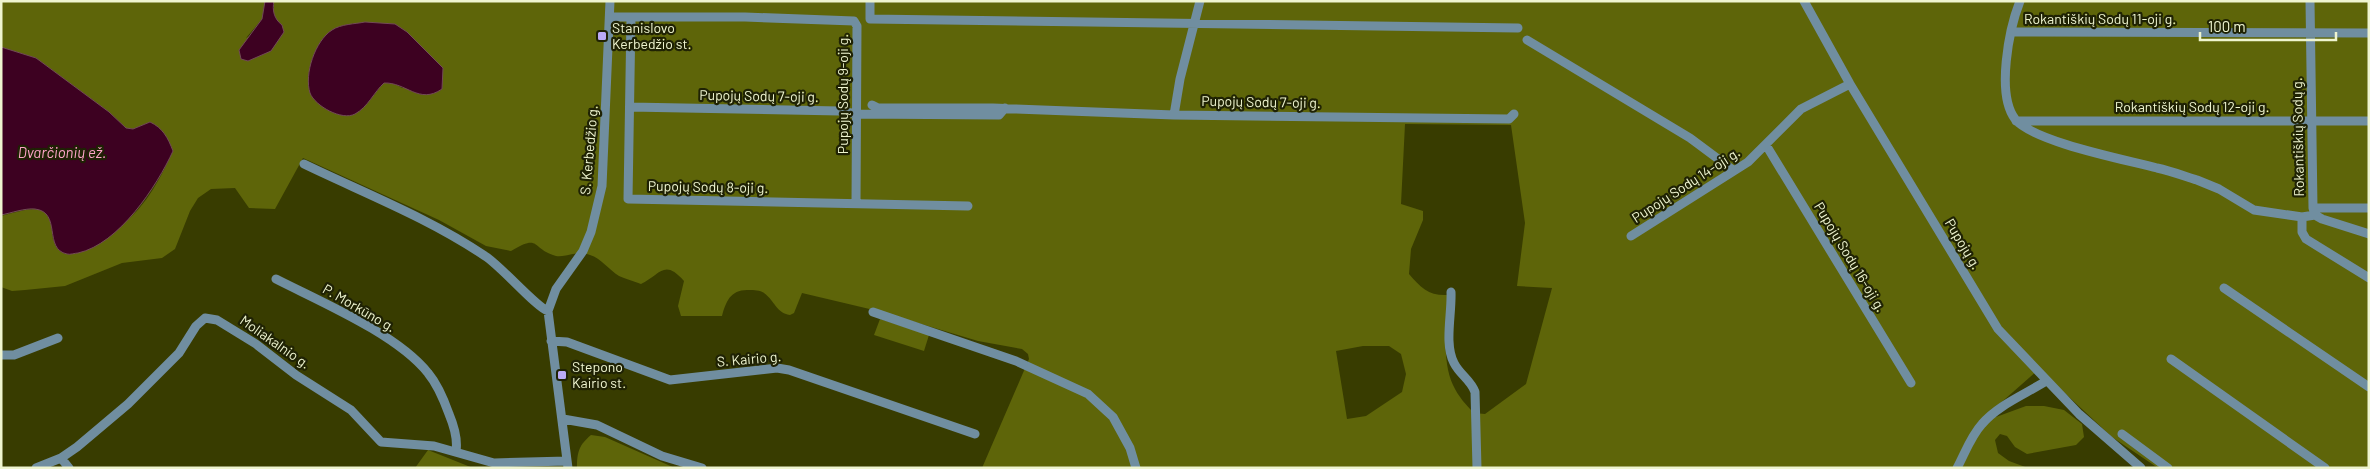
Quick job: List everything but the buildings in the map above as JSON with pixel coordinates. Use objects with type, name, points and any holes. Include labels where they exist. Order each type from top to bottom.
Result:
[{"type":"street","name":"S. Kerbedžio g.","points":[[568,465],[548,311],[556,289],[582,251],[591,232],[601,193],[604,165],[610,1]]},
{"type":"street","points":[[870,1],[870,19],[1518,28]]},
{"type":"street","points":[[1174,115],[1180,79],[1200,1]]},
{"type":"street","name":"Pupojų g.","points":[[1804,1],[1850,84],[1998,329],[2046,381],[2086,420],[2141,468]]},
{"type":"street","points":[[2020,1],[2011,32],[2005,68],[2008,108],[2016,121],[2044,137],[2197,180],[2219,189],[2254,210],[2302,217],[2314,211],[2369,208]]},
{"type":"street","name":"Rokantiškių Sodų g.","points":[[2310,1],[2314,211],[2322,219],[2369,234]]},
{"type":"street","name":"Pupojų Sodų 9-oji g.","points":[[610,17],[745,17],[854,21],[857,26],[856,204]]},
{"type":"street","name":"Pupojų Sodų 8-oji g.","points":[[631,17],[628,199],[968,206]]},
{"type":"street","name":"Rokantiškių Sodų 11-oji g.","points":[[2011,32],[2369,33]]},
{"type":"street","points":[[1528,40],[1690,138],[1733,170]]},
{"type":"street","name":"Pupojų Sodų 14-oji g.","points":[[1631,236],[1748,162],[1801,109],[1850,84]]},
{"type":"street","name":"Pupojų Sodų 7-oji g.","points":[[872,105],[878,108],[1005,108],[1174,115],[1509,119],[1514,114]]},
{"type":"street","name":"Pupojų Sodų 7-oji g.","points":[[630,107],[840,111],[857,114],[999,115],[1005,108]]},
{"type":"street","name":"Rokantiškių Sodų 12-oji g.","points":[[2016,121],[2369,121]]},
{"type":"street","name":"Pupojų Sodų 16-oji g.","points":[[1766,144],[1911,383]]},
{"type":"street","points":[[304,164],[466,243],[492,260],[538,306],[548,311]]},
{"type":"street","points":[[2302,217],[2302,232],[2306,239],[2369,278]]},
{"type":"street","name":"P. Morkūno g.","points":[[276,279],[368,326],[410,355],[428,372],[438,387],[454,428],[456,451]]},
{"type":"street","points":[[2224,288],[2369,387]]},
{"type":"street","points":[[1451,292],[1450,349],[1453,362],[1472,384],[1475,392],[1477,468]]},
{"type":"street","points":[[873,312],[1016,361],[1088,394],[1113,417],[1130,448],[1136,468]]},
{"type":"street","name":"Moliakalnio g.","points":[[36,468],[61,458],[77,447],[128,404],[179,353],[196,326],[205,318],[216,320],[256,344],[296,375],[351,410],[375,438],[387,444],[434,446],[456,451]]},
{"type":"street","points":[[1,355],[14,355],[58,338]]},
{"type":"street","name":"S. Kairio g.","points":[[551,341],[567,342],[670,380],[777,368],[789,370],[975,434]]},
{"type":"street","points":[[2171,359],[2325,468]]},
{"type":"street","points":[[1958,468],[1971,439],[1982,423],[2046,381]]},
{"type":"street","points":[[563,419],[597,425],[662,456],[702,468]]},
{"type":"street","points":[[2122,434],[2168,468]]},
{"type":"street","points":[[456,451],[470,457],[494,463],[568,465]]},
{"type":"street","points":[[61,458],[69,468]]},
{"type":"green space","points":[[1,1],[265,1],[262,19],[246,38],[277,21],[274,14],[274,1],[2369,1],[2369,468],[2158,468],[2112,437],[2039,369],[1996,407],[1996,417],[2026,406],[2044,406],[2064,410],[2082,424],[2084,437],[2076,445],[2027,454],[2015,447],[2007,436],[2000,434],[1995,440],[1998,453],[2009,461],[2028,468],[982,468],[1029,359],[1028,354],[1022,349],[978,341],[878,311],[802,293],[794,313],[790,315],[782,312],[762,292],[743,290],[730,297],[725,305],[722,316],[681,316],[678,306],[684,281],[672,271],[662,270],[641,284],[619,276],[598,259],[585,254],[556,256],[532,243],[527,243],[511,251],[486,246],[439,220],[303,158],[275,209],[249,208],[235,188],[211,189],[198,198],[190,211],[175,249],[162,258],[122,263],[65,286],[12,291],[1,287],[1,216],[31,209],[44,212],[49,218],[52,227],[53,240],[120,224],[133,215],[147,198],[159,180],[173,151],[150,122],[133,129],[126,128],[109,112],[36,58],[1,47]],"holes":[[[365,22],[407,32],[443,68],[402,88],[392,82],[384,83],[371,99],[354,113],[347,115],[332,112],[311,95],[332,30]],[[1405,124],[1511,125],[1525,223],[1517,286],[1552,288],[1526,384],[1485,414],[1474,413],[1462,400],[1453,385],[1449,375],[1446,352],[1448,295],[1436,294],[1426,290],[1409,274],[1411,249],[1423,220],[1423,211],[1401,204]],[[1363,346],[1389,346],[1401,354],[1406,374],[1402,392],[1366,416],[1347,419],[1336,351]]]},
{"type":"green space","points":[[880,319],[929,335],[924,351],[874,335]]},
{"type":"green space","points":[[591,435],[605,437],[675,468],[577,468],[580,449]]},
{"type":"green space","points":[[428,450],[473,468],[415,468]]},
{"type":"water","points":[[265,1],[274,1],[274,14],[282,25],[284,32],[271,51],[248,61],[241,59],[239,50],[262,19]]},
{"type":"water","points":[[365,22],[395,24],[407,32],[443,68],[442,89],[426,95],[384,83],[360,111],[350,116],[336,114],[317,103],[310,93],[309,85],[310,68],[316,50],[326,35],[332,30],[344,25]]},
{"type":"water","name":"Dvarčionių ež.","points":[[1,47],[36,58],[109,112],[126,128],[133,129],[150,122],[162,130],[169,142],[173,151],[147,196],[122,226],[108,238],[93,247],[70,254],[60,251],[53,238],[51,223],[48,217],[43,212],[35,209],[1,215]]},
{"type":"place","name":"Stanislovo Kerbedžio st.","points":[[602,36]]},
{"type":"place","name":"Stepono Kairio st.","points":[[562,375]]}]
